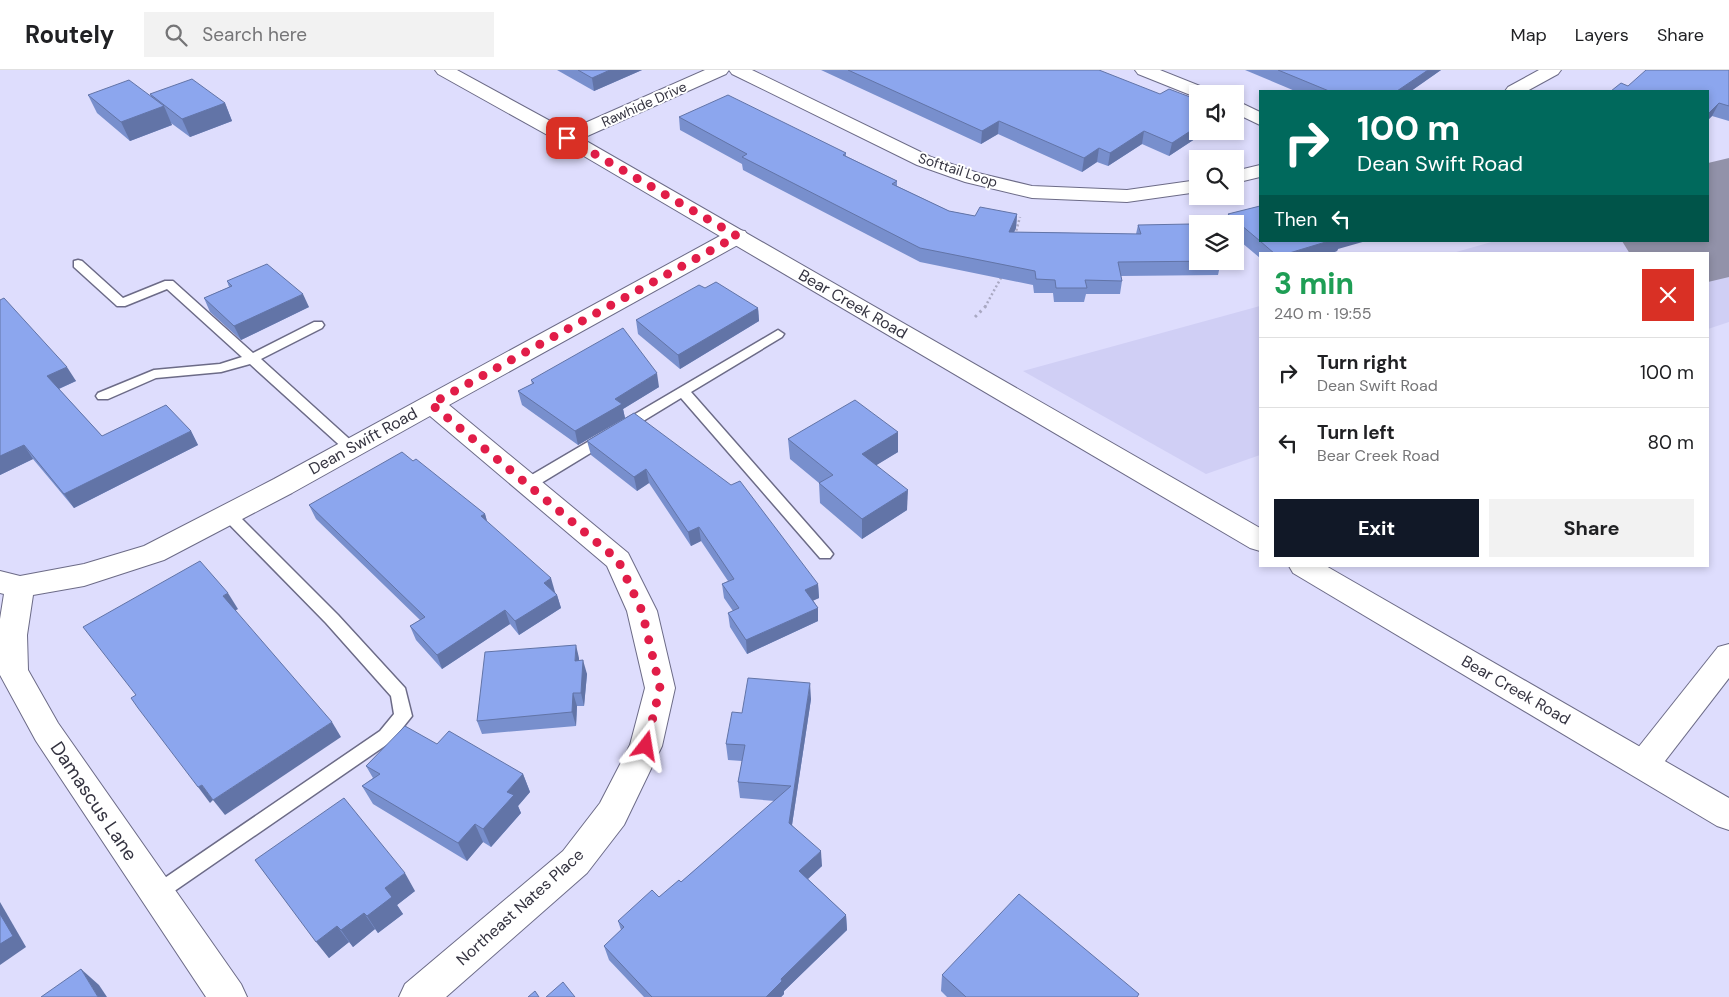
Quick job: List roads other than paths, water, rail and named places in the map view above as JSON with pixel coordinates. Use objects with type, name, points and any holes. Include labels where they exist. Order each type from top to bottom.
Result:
[{"type":"street","name":"Bear Creek Road","points":[[444,70],[737,236],[1259,540]]},
{"type":"street","name":"Rawhide Drive","points":[[567,138],[720,70]]},
{"type":"street","name":"Softtail Loop","points":[[738,70],[924,161],[972,178],[1032,192],[1127,196],[1189,187]]},
{"type":"street","points":[[1144,70],[1189,88]]},
{"type":"street","points":[[1516,90],[1552,70]]},
{"type":"street","points":[[1244,111],[1259,118]]},
{"type":"street","points":[[1244,175],[1259,171]]},
{"type":"street","name":"Dean Swift Road","points":[[10,585],[84,575],[154,553],[229,515],[737,236]]},
{"type":"street","name":"Northeast Nates Place","points":[[418,997],[574,862],[612,814],[646,746],[660,688],[642,611],[618,560],[431,404]]},
{"type":"street","name":"Bear Creek Road","points":[[1305,567],[1729,815]]},
{"type":"street","name":"Damascus Lane","points":[[10,585],[13,671],[47,732],[228,997]]},
{"type":"street","points":[[1644,764],[1729,656]]},
{"type":"lane","points":[[78,264],[121,303],[169,284],[351,448]]},
{"type":"lane","points":[[103,396],[154,374],[221,368],[251,359],[318,326]]},
{"type":"lane","points":[[528,484],[778,334]]},
{"type":"lane","points":[[683,392],[825,554]]},
{"type":"lane","points":[[157,894],[386,736],[403,716],[400,693],[332,619],[229,515]]}]
